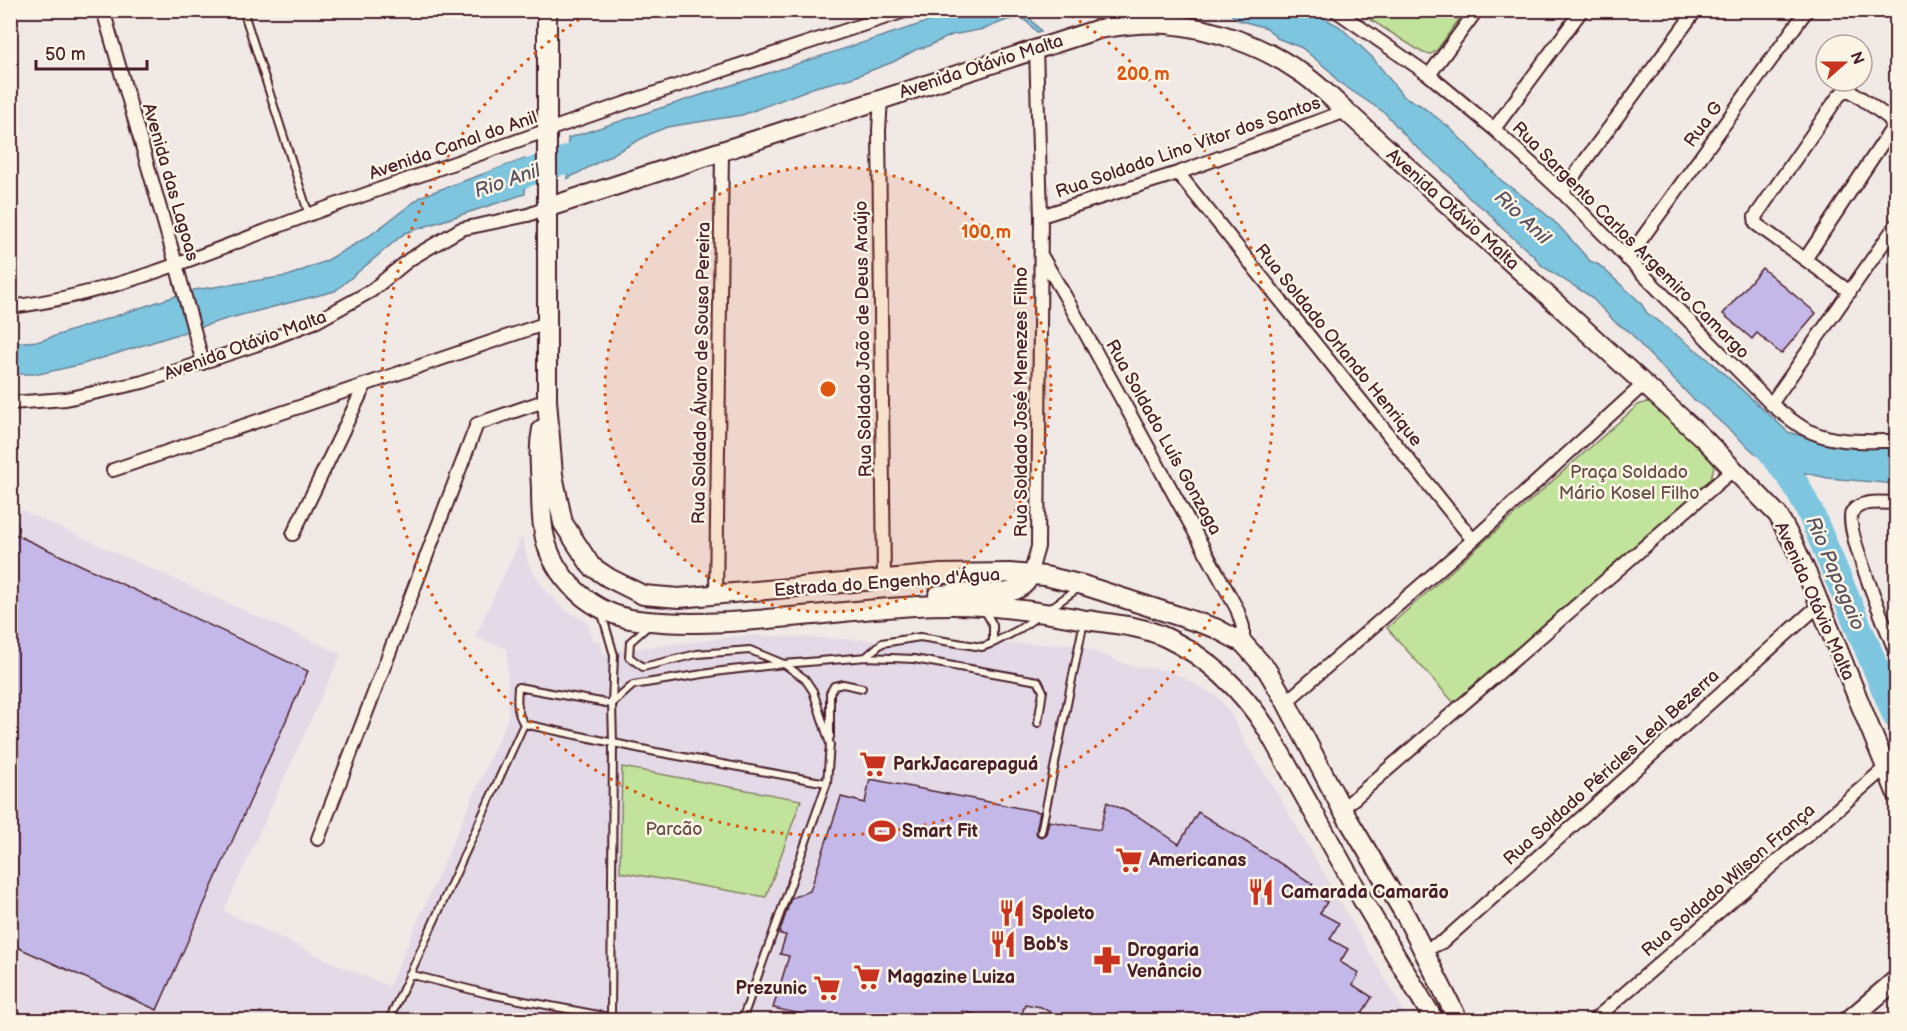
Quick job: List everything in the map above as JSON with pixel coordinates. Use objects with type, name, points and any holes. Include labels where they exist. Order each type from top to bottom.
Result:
[{"type":"street","name":"Avenida das Lagoas","points":[[103,10],[203,363]]},
{"type":"street","name":"Estrada do Engenho d'Água","points":[[547,10],[547,400],[553,475],[563,523],[591,566],[643,596],[679,598],[884,579],[989,572],[1044,576],[1083,585],[1215,628],[1243,643],[1267,670],[1342,809],[1407,918],[1458,1020]]},
{"type":"street","name":"Avenida Canal do Anil","points":[[10,307],[49,303],[89,293],[309,215],[547,137],[709,75],[908,10]]},
{"type":"street","points":[[1335,10],[1429,75],[1477,10]]},
{"type":"street","points":[[1494,129],[1582,10]]},
{"type":"street","points":[[1562,192],[1695,10]]},
{"type":"street","name":"Rua G","points":[[1627,259],[1808,10]]},
{"type":"street","name":"Avenida Otávio Malta","points":[[10,404],[66,399],[143,382],[203,363],[317,321],[371,291],[410,259],[460,229],[528,214],[546,203],[722,152],[1099,29],[1132,24],[1168,24],[1197,29],[1233,39],[1271,55],[1301,73],[1346,111],[1703,438],[1778,515],[1794,545],[1896,792]]},
{"type":"street","name":"Rua Soldado José Menezes Filho","points":[[1030,575],[1038,547],[1041,216],[1036,48]]},
{"type":"street","name":"Rua Sargento Carlos Argemiro Camargo","points":[[1429,75],[1494,129],[1562,192],[1771,404],[1807,430],[1849,441],[1896,441]]},
{"type":"street","points":[[1806,258],[1891,130],[1892,125],[1889,118],[1851,91],[1844,91],[1838,97],[1755,217],[1756,224],[1850,292]]},
{"type":"street","name":"Rua Soldado João de Deus Araújo","points":[[880,99],[884,579]]},
{"type":"street","name":"Rua Soldado Lino Vitor dos Santos","points":[[1041,216],[1178,173],[1346,111]]},
{"type":"street","name":"Rua Soldado Álvaro de Sousa Pereira","points":[[716,595],[722,152]]},
{"type":"street","name":"Rua Soldado Orlando Henrique","points":[[1178,173],[1473,540]]},
{"type":"street","points":[[1771,404],[1896,225]]},
{"type":"street","name":"Rua Soldado Luís Gonzaga","points":[[1040,254],[1237,609],[1243,627],[1243,643]]},
{"type":"street","points":[[113,470],[547,323]]},
{"type":"street","points":[[1286,702],[1473,540],[1644,384]]},
{"type":"street","points":[[292,534],[365,385]]},
{"type":"street","name":"Estrada do Engenho d'Água","points":[[547,400],[538,447],[545,539],[550,554],[566,580],[599,608],[625,618],[701,624],[923,606],[982,606],[1146,630],[1204,659],[1221,673],[1247,701],[1267,729],[1362,899],[1434,1020]]},
{"type":"street","points":[[318,839],[477,424],[547,400]]},
{"type":"street","points":[[1342,809],[1734,469]]},
{"type":"street","points":[[1896,503],[1872,502],[1861,506],[1853,511],[1851,528],[1896,654]]},
{"type":"street","points":[[854,612],[917,597],[972,593],[1003,594],[1021,587],[1028,581],[1030,575]]},
{"type":"street","name":"Rua Soldado Péricles Leal Bezerra","points":[[1423,951],[1444,941],[1819,605]]},
{"type":"street","name":"Rua Soldado Wilson França","points":[[1594,1020],[1886,767]]},
{"type":"street","points":[[1849,1020],[1896,980]]},
{"type":"lane","points":[[243,10],[309,215]]},
{"type":"lane","points":[[867,657],[882,643],[920,637],[982,647],[993,643],[1041,614],[1083,585]]},
{"type":"lane","points":[[982,606],[993,625],[993,643]]},
{"type":"lane","points":[[599,608],[608,630],[614,655],[611,1019]]},
{"type":"lane","points":[[1041,832],[1084,620]]},
{"type":"lane","points":[[653,621],[630,642],[629,657],[644,666],[697,654],[750,650],[784,664],[805,679],[813,691],[830,744]]},
{"type":"lane","points":[[612,704],[633,685],[722,671],[867,657],[914,659],[1038,681],[1043,691],[1038,723]]},
{"type":"lane","points":[[742,1020],[827,783],[830,693],[834,686],[843,684],[862,688]]},
{"type":"lane","points":[[389,1020],[408,974],[524,724],[517,707],[518,687],[612,704]]},
{"type":"lane","points":[[524,724],[827,783]]},
{"type":"lane","points":[[408,974],[488,994],[625,1020]]},
{"type":"shaded area","name":"ParkJacarepaguá","points":[[10,505],[341,654],[224,911],[345,968],[389,986],[508,718],[507,649],[475,637],[522,536],[529,565],[545,590],[565,610],[585,621],[589,626],[593,641],[601,641],[603,654],[750,635],[941,643],[1075,644],[1131,666],[1167,670],[1185,678],[1218,697],[1232,715],[1246,744],[1273,786],[1409,1020],[11,1020]]},
{"type":"green space","points":[[1357,11],[1465,11],[1437,50],[1431,54],[1423,53]]},
{"type":"green space","name":"Praça Soldado Mário Kosel Filho","points":[[1647,402],[1656,406],[1712,456],[1714,466],[1711,479],[1455,704],[1387,628],[1638,405]]},
{"type":"green space","name":"Parcão","points":[[622,767],[801,800],[766,897],[620,872]]},
{"type":"water","points":[[961,11],[1030,11],[1025,13],[1041,31],[1037,32],[1020,18],[1007,20],[984,29],[952,35],[851,78],[815,87],[742,115],[667,127],[567,179],[568,138]]},
{"type":"water","points":[[1227,11],[1311,11],[1339,26],[1372,57],[1403,96],[1420,105],[1449,127],[1501,180],[1541,210],[1558,225],[1590,261],[1599,265],[1640,302],[1647,313],[1708,359],[1788,432],[1824,442],[1896,447],[1896,484],[1828,478],[1791,470],[1789,477],[1766,463],[1695,401],[1629,331],[1616,323],[1590,296],[1542,266],[1488,212],[1469,198],[1451,177],[1410,141],[1385,113],[1337,81],[1331,72],[1302,48],[1277,38],[1267,28],[1238,20]]},
{"type":"water","points":[[525,159],[525,194],[405,233],[335,291],[226,319],[83,364],[39,374],[11,374],[11,343],[40,341],[194,290],[288,276],[326,261],[369,236],[422,196]]},
{"type":"building","points":[[1762,268],[1816,313],[1781,354],[1757,333],[1752,339],[1723,314]]},
{"type":"building","points":[[10,532],[308,671],[157,1010],[10,944]]},
{"type":"building","points":[[870,779],[1040,812],[1036,832],[1041,837],[1046,834],[1049,821],[1100,830],[1107,802],[1139,817],[1179,844],[1198,812],[1313,884],[1308,891],[1327,902],[1320,913],[1339,923],[1330,939],[1348,949],[1340,962],[1359,973],[1353,985],[1372,997],[1358,1020],[1051,1020],[1054,1014],[1041,1007],[1025,1004],[1020,1020],[996,1020],[962,1011],[960,1020],[800,1020],[801,1014],[773,1008],[789,956],[780,954],[786,935],[779,934],[791,898],[810,891],[841,797],[865,803]]},
{"type":"waterway","name":"Rio Anil","points":[[492,185],[568,159],[602,143]]},
{"type":"waterway","name":"Rio Papagaio","points":[[1767,446],[1796,485],[1811,514],[1896,716]]},
{"type":"place","name":"ParkJacarepaguá","points":[[873,764]]},
{"type":"place","name":"Smart Fit","points":[[882,831]]},
{"type":"place","name":"Americanas","points":[[1129,860]]},
{"type":"place","name":"Camarada Camarão","points":[[1261,892]]},
{"type":"place","name":"Spoleto","points":[[1012,913]]},
{"type":"place","name":"Bob's","points":[[1003,944]]},
{"type":"place","name":"Drogaria Venâncio","points":[[1107,960]]},
{"type":"place","name":"Magazine Luiza","points":[[867,977]]},
{"type":"place","name":"Prezunic","points":[[827,988]]}]
